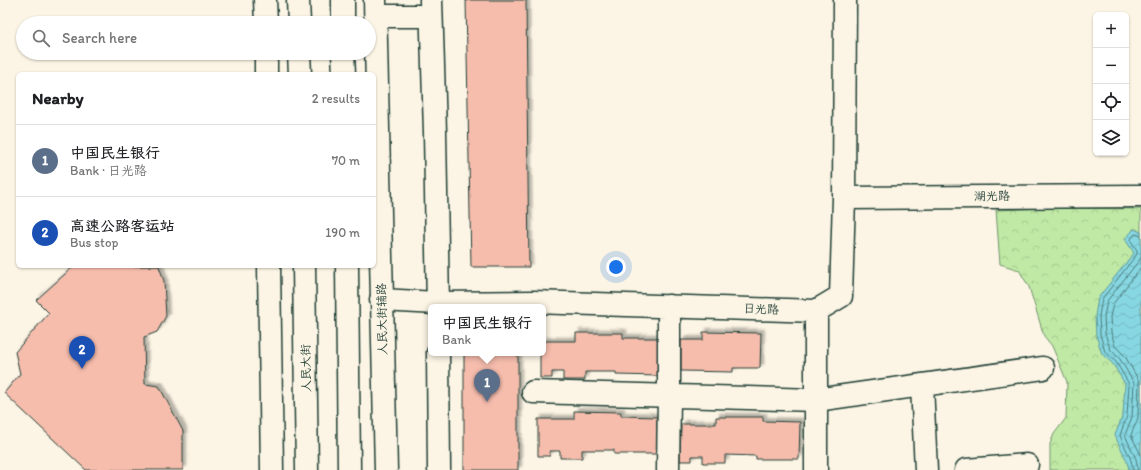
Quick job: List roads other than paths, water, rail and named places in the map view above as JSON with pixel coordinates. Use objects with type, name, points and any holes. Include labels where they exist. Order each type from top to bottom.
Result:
[{"type":"main road","points":[[265,0],[266,16]]},
{"type":"main road","points":[[298,0],[299,16]]},
{"type":"main road","points":[[342,0],[343,16]]},
{"type":"main road","points":[[816,470],[816,311],[841,296],[844,198],[846,0]]},
{"type":"main road","points":[[376,8],[431,8],[438,304]]},
{"type":"main road","name":"人民大街辅路","points":[[376,8],[386,470]]},
{"type":"main road","points":[[266,60],[266,72]]},
{"type":"main road","points":[[299,60],[300,72]]},
{"type":"main road","points":[[344,60],[344,72]]},
{"type":"main road","name":"湖光路","points":[[844,198],[1141,196]]},
{"type":"main road","points":[[269,268],[272,470]]},
{"type":"main road","name":"人民大街","points":[[304,268],[307,470]]},
{"type":"main road","points":[[347,268],[349,470]]},
{"type":"main road","name":"日光路","points":[[382,300],[428,304]]},
{"type":"main road","name":"日光路","points":[[470,304],[533,302],[816,311]]},
{"type":"main road","points":[[668,470],[669,306]]},
{"type":"main road","points":[[438,356],[439,470]]},
{"type":"main road","points":[[533,392],[816,400],[1043,368]]},
{"type":"main road","points":[[922,385],[926,470]]},
{"type":"main road","points":[[966,470],[1026,465]]},
{"type":"water","points":[[1134,229],[1141,232],[1141,470],[1129,470],[1127,461],[1115,435],[1123,415],[1125,384],[1113,364],[1102,354],[1096,335],[1095,316],[1098,298],[1134,253],[1125,239]]},
{"type":"place","name":"高速公路客运站","points":[[82,369]]},
{"type":"place","name":"中国民生银行","points":[[487,402]]}]
